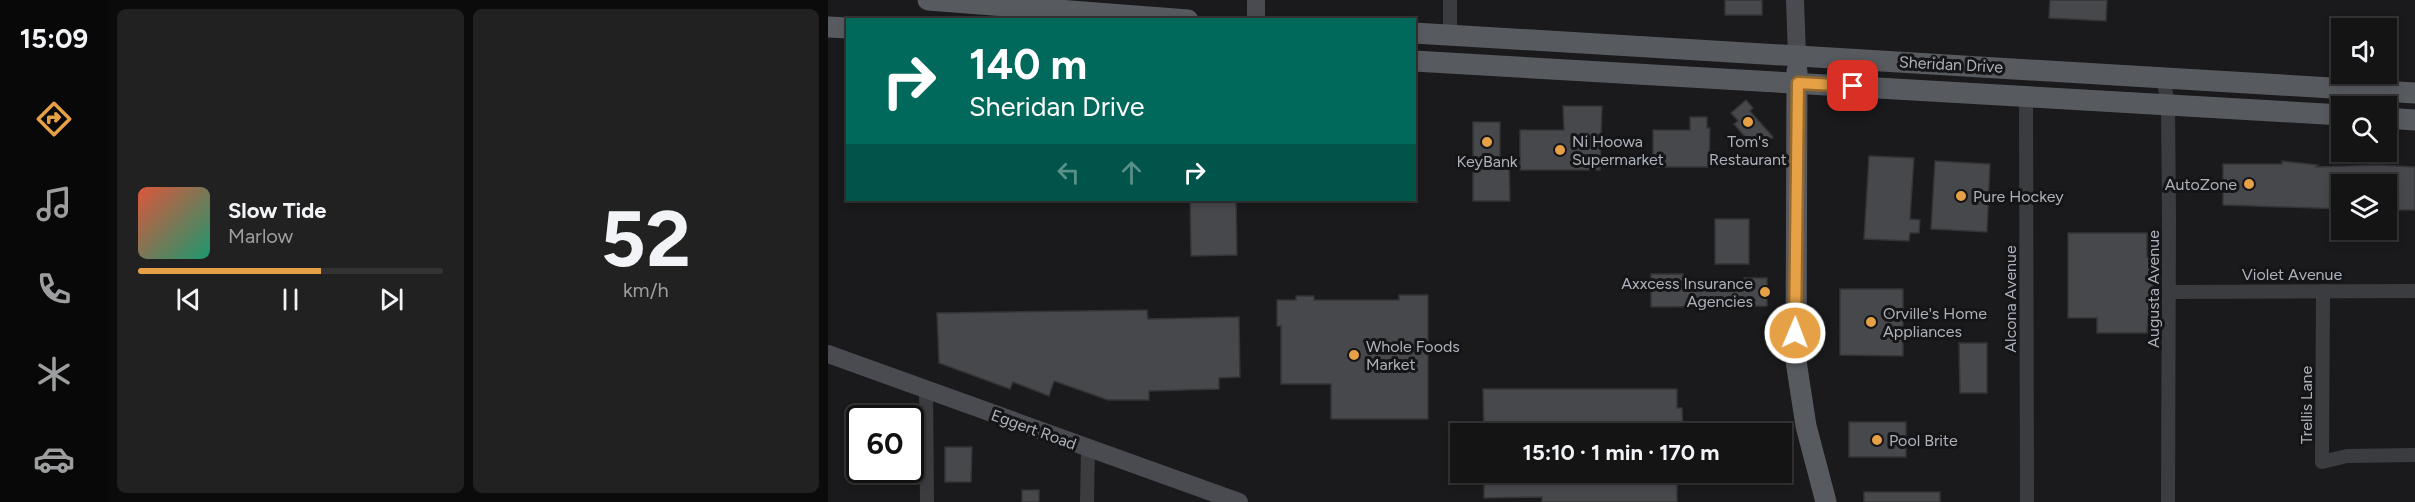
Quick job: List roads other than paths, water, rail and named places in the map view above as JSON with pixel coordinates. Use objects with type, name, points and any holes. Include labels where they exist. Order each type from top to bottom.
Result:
[{"type":"main road","points":[[928,0],[1072,5],[1173,18]]},
{"type":"main road","points":[[828,27],[846,28]]},
{"type":"main road","name":"Sheridan Drive","points":[[1416,33],[2415,93]]},
{"type":"main road","points":[[1797,55],[1796,361],[1806,426],[1826,502]]},
{"type":"main road","name":"Sheridan Drive","points":[[1416,61],[2331,114]]},
{"type":"main road","points":[[2397,119],[2415,120]]},
{"type":"street","points":[[1256,0],[1256,18]]},
{"type":"street","points":[[1450,0],[1450,35]]},
{"type":"street","points":[[1795,0],[1797,55]]},
{"type":"street","name":"Augusta Avenue","points":[[2163,77],[2168,104],[2168,502]]},
{"type":"street","name":"Alcona Avenue","points":[[2026,96],[2027,502]]},
{"type":"street","name":"Trellis Lane","points":[[2323,291],[2322,462],[2354,456],[2415,455]]},
{"type":"street","name":"Violet Avenue","points":[[2169,292],[2415,291]]},
{"type":"street","name":"Eggert Road","points":[[828,354],[1239,502]]},
{"type":"street","points":[[926,390],[927,502]]},
{"type":"street","points":[[1087,502],[1088,448]]},
{"type":"place","name":"Tom's Restaurant","points":[[1748,122]]},
{"type":"place","name":"KeyBank","points":[[1487,142]]},
{"type":"place","name":"Ni Hoowa Supermarket","points":[[1560,150]]},
{"type":"place","name":"AutoZone","points":[[2249,184]]},
{"type":"place","name":"Pure Hockey","points":[[1961,196]]},
{"type":"place","name":"Axxcess Insurance Agencies","points":[[1765,292]]},
{"type":"place","name":"Orville's Home Appliances","points":[[1871,322]]},
{"type":"place","name":"Whole Foods Market","points":[[1354,355]]},
{"type":"place","name":"Pool Brite","points":[[1877,440]]}]
